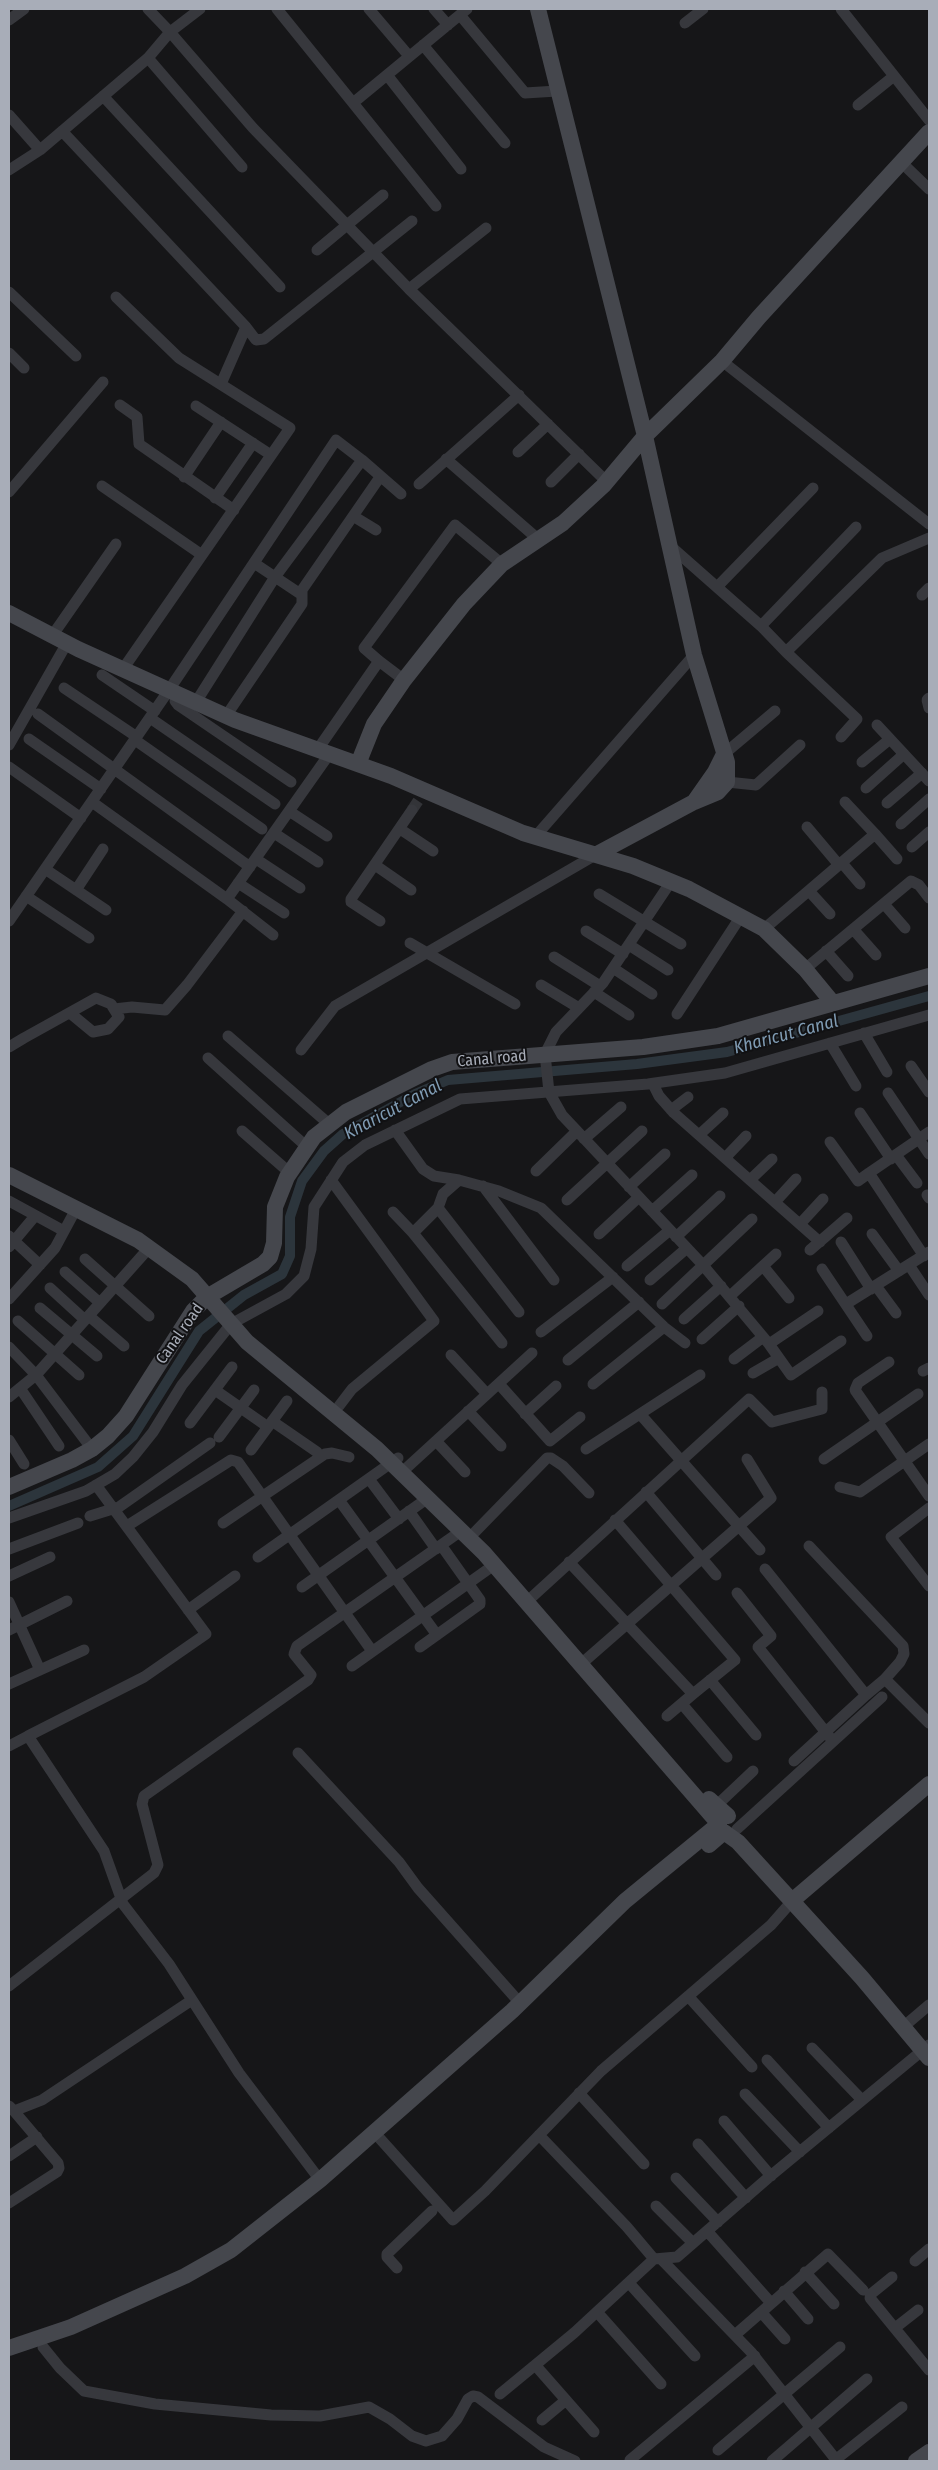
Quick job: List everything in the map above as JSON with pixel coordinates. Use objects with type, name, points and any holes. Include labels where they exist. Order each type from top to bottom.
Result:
[{"type":"street","points":[[9,20],[24,9]]},
{"type":"street","points":[[148,9],[253,128],[409,289],[607,482]]},
{"type":"street","points":[[9,170],[40,150],[148,58],[170,32],[200,9]]},
{"type":"street","points":[[277,9],[436,206]]},
{"type":"street","points":[[369,9],[410,56]]},
{"type":"street","points":[[434,9],[448,25]]},
{"type":"street","points":[[301,1050],[335,1006],[597,854],[694,802],[708,798],[718,792],[727,782],[728,762],[694,655],[645,436],[557,91],[538,9]]},
{"type":"street","points":[[685,23],[703,9]]},
{"type":"street","points":[[841,9],[929,120]]},
{"type":"street","points":[[353,103],[464,12],[525,93],[557,91]]},
{"type":"street","points":[[423,45],[505,143]]},
{"type":"street","points":[[148,58],[242,167]]},
{"type":"street","points":[[387,74],[461,169]]},
{"type":"street","points":[[858,105],[894,76]]},
{"type":"street","points":[[103,96],[280,288]]},
{"type":"street","points":[[9,115],[40,150]]},
{"type":"street","points":[[62,131],[246,327],[256,340],[264,339],[412,220]]},
{"type":"street","points":[[358,764],[374,724],[404,680],[464,604],[502,564],[563,523],[607,482],[645,436],[722,362],[759,317],[929,132]]},
{"type":"street","points":[[901,162],[929,189]]},
{"type":"street","points":[[317,250],[383,195]]},
{"type":"street","points":[[409,289],[486,228]]},
{"type":"street","points":[[9,292],[76,356]]},
{"type":"street","points":[[116,297],[179,358],[290,428],[123,669]]},
{"type":"street","points":[[221,384],[246,327]]},
{"type":"street","points":[[9,353],[24,368]]},
{"type":"street","points":[[722,362],[929,524]]},
{"type":"street","points":[[9,492],[104,382]]},
{"type":"street","points":[[419,484],[519,395]]},
{"type":"street","points":[[120,405],[137,417],[139,444],[234,510]]},
{"type":"street","points":[[196,406],[271,456]]},
{"type":"street","points":[[184,477],[221,422]]},
{"type":"street","points":[[518,452],[548,424]]},
{"type":"street","points":[[9,921],[152,715],[173,692],[254,563],[336,440],[400,494]]},
{"type":"street","points":[[215,498],[253,443]]},
{"type":"street","points":[[551,482],[579,454]]},
{"type":"street","points":[[446,459],[539,540]]},
{"type":"street","points":[[196,702],[275,577],[362,460]]},
{"type":"street","points":[[226,716],[302,604],[302,590],[380,478]]},
{"type":"street","points":[[102,486],[202,555]]},
{"type":"street","points":[[717,587],[813,488]]},
{"type":"street","points":[[354,516],[376,530]]},
{"type":"street","points":[[404,680],[364,648],[455,525],[502,564]]},
{"type":"street","points":[[760,626],[856,527]]},
{"type":"street","points":[[786,652],[882,558],[929,538]]},
{"type":"street","points":[[668,543],[760,626],[858,719],[841,737]]},
{"type":"street","points":[[9,745],[60,639],[116,544]]},
{"type":"street","points":[[254,563],[302,595]]},
{"type":"street","points":[[9,613],[123,669],[226,716],[358,764],[422,794],[535,836],[633,866],[670,883],[689,889],[764,929],[805,969],[833,1003]]},
{"type":"street","points":[[535,836],[694,655]]},
{"type":"street","points":[[227,899],[289,811],[380,661]]},
{"type":"street","points":[[102,675],[152,715],[275,804]]},
{"type":"street","points":[[64,688],[262,829]]},
{"type":"street","points":[[173,692],[178,705],[291,782]]},
{"type":"street","points":[[929,698],[927,700],[929,708]]},
{"type":"street","points":[[694,802],[715,772],[724,754],[775,711]]},
{"type":"street","points":[[38,714],[115,770],[253,863],[300,888]]},
{"type":"street","points":[[877,725],[925,777],[887,803]]},
{"type":"street","points":[[862,762],[890,738]]},
{"type":"street","points":[[29,739],[101,789]]},
{"type":"street","points":[[727,782],[756,785],[800,745]]},
{"type":"street","points":[[866,788],[904,754]]},
{"type":"street","points":[[9,767],[81,818]]},
{"type":"street","points":[[901,824],[929,799]]},
{"type":"street","points":[[92,802],[227,899],[273,935]]},
{"type":"street","points":[[845,802],[897,859]]},
{"type":"street","points":[[380,922],[351,902],[351,899],[412,810]]},
{"type":"street","points":[[289,811],[327,836]]},
{"type":"street","points":[[807,828],[860,884]]},
{"type":"street","points":[[400,829],[433,851]]},
{"type":"street","points":[[912,847],[929,832]]},
{"type":"street","points":[[274,833],[318,862]]},
{"type":"street","points":[[764,929],[875,834]]},
{"type":"street","points":[[76,890],[102,849]]},
{"type":"street","points":[[375,865],[411,890]]},
{"type":"street","points":[[45,869],[106,910]]},
{"type":"street","points":[[805,969],[911,882],[919,884],[929,898]]},
{"type":"street","points":[[670,883],[597,989],[556,1032],[545,1057],[549,1092],[562,1115],[739,1306],[791,1375],[841,1341]]},
{"type":"street","points":[[238,884],[284,913]]},
{"type":"street","points":[[809,891],[830,914]]},
{"type":"street","points":[[599,894],[645,920],[681,944]]},
{"type":"street","points":[[26,896],[89,938]]},
{"type":"street","points":[[884,904],[905,928]]},
{"type":"street","points":[[114,1008],[132,1006],[165,1010],[187,985],[242,911]]},
{"type":"street","points":[[677,1014],[741,916]]},
{"type":"street","points":[[853,929],[876,955]]},
{"type":"street","points":[[586,931],[668,970]]},
{"type":"street","points":[[410,943],[515,1004]]},
{"type":"street","points":[[826,951],[848,976]]},
{"type":"street","points":[[554,957],[629,1015]]},
{"type":"street","points":[[613,968],[652,994]]},
{"type":"street","name":"Canal road","points":[[9,1487],[72,1460],[92,1449],[126,1416],[194,1311],[213,1296],[263,1264],[270,1257],[274,1244],[276,1207],[279,1194],[290,1173],[314,1137],[346,1112],[432,1069],[452,1062],[545,1057],[643,1047],[718,1036],[929,976]]},
{"type":"street","points":[[541,985],[579,1008]]},
{"type":"street","points":[[9,1047],[96,998],[111,1004],[119,1016],[108,1029],[93,1032],[70,1013]]},
{"type":"street","points":[[9,1518],[86,1491],[115,1474],[133,1457],[153,1432],[182,1385],[233,1322],[286,1294],[304,1276],[311,1250],[314,1207],[350,1155],[395,1130],[460,1098],[653,1084],[725,1072],[929,1015]]},
{"type":"street","points":[[864,1033],[887,1072]]},
{"type":"street","points":[[228,1036],[329,1124]]},
{"type":"street","points":[[830,1043],[856,1086]]},
{"type":"street","points":[[208,1058],[307,1148]]},
{"type":"street","points":[[911,1066],[929,1092]]},
{"type":"street","points":[[653,1084],[659,1096],[671,1110],[820,1242]]},
{"type":"street","points":[[888,1093],[929,1154]]},
{"type":"street","points":[[671,1110],[688,1097]]},
{"type":"street","points":[[536,1171],[581,1135],[621,1107]]},
{"type":"street","points":[[700,1135],[723,1113]]},
{"type":"street","points":[[860,1113],[917,1183]]},
{"type":"street","points":[[395,1130],[423,1169],[434,1176],[460,1180],[500,1191],[540,1208],[664,1327],[685,1343]]},
{"type":"street","points":[[242,1131],[290,1173]]},
{"type":"street","points":[[567,1200],[606,1162],[642,1131]]},
{"type":"street","points":[[830,1142],[858,1180],[929,1132]]},
{"type":"street","points":[[724,1158],[746,1136]]},
{"type":"street","points":[[629,1187],[665,1154]]},
{"type":"street","points":[[750,1180],[772,1159]]},
{"type":"street","points":[[9,1163],[142,1232],[197,1270],[213,1296],[247,1342],[292,1394],[400,1465],[428,1498],[468,1531],[494,1565],[727,1822],[738,1842],[868,1973],[909,2022],[928,2049]]},
{"type":"street","points":[[846,1304],[926,1254],[869,1173]]},
{"type":"street","points":[[9,1175],[149,1248],[213,1296]]},
{"type":"street","points":[[652,1211],[692,1175]]},
{"type":"street","points":[[775,1202],[796,1179]]},
{"type":"street","points":[[331,1180],[434,1321],[352,1389],[339,1406]]},
{"type":"street","points":[[414,1233],[438,1208],[443,1194],[460,1180]]},
{"type":"street","points":[[483,1186],[554,1280]]},
{"type":"street","points":[[627,1266],[673,1234],[720,1196]]},
{"type":"street","points":[[599,1234],[639,1198]]},
{"type":"street","points":[[800,1224],[823,1199]]},
{"type":"street","points":[[9,1201],[64,1231]]},
{"type":"street","points":[[438,1208],[519,1312]]},
{"type":"street","points":[[9,1299],[55,1248],[76,1209]]},
{"type":"street","points":[[393,1212],[414,1233],[502,1343]]},
{"type":"street","points":[[35,1216],[11,1241],[40,1265]]},
{"type":"street","points":[[810,1250],[847,1218]]},
{"type":"street","points":[[662,1304],[702,1264],[752,1219]]},
{"type":"street","points":[[872,1234],[898,1272]]},
{"type":"street","points":[[841,1242],[873,1287],[896,1313]]},
{"type":"street","points":[[9,1397],[36,1376],[149,1248]]},
{"type":"street","points":[[650,1280],[687,1248]]},
{"type":"street","points":[[730,1296],[776,1254]]},
{"type":"street","points":[[85,1260],[149,1316]]},
{"type":"street","points":[[909,1265],[929,1295]]},
{"type":"street","points":[[763,1266],[790,1298]]},
{"type":"street","points":[[822,1269],[867,1336]]},
{"type":"street","points":[[65,1272],[100,1302]]},
{"type":"street","points":[[542,1332],[613,1277]]},
{"type":"street","points":[[684,1319],[721,1286]]},
{"type":"street","points":[[50,1288],[124,1346]]},
{"type":"street","points":[[568,1360],[639,1302]]},
{"type":"street","points":[[702,1338],[739,1306]]},
{"type":"street","points":[[40,1308],[97,1356]]},
{"type":"street","points":[[734,1359],[818,1312]]},
{"type":"street","points":[[18,1321],[54,1355],[79,1375]]},
{"type":"street","points":[[233,1322],[339,1406],[468,1531],[532,1597],[583,1662]]},
{"type":"street","points":[[594,1384],[664,1327]]},
{"type":"street","points":[[9,1347],[36,1376],[92,1449]]},
{"type":"street","points":[[258,1557],[369,1479],[400,1465],[436,1441],[532,1353]]},
{"type":"street","points":[[451,1355],[488,1394]]},
{"type":"street","points":[[753,1373],[779,1358]]},
{"type":"street","points":[[889,1362],[858,1383],[855,1390],[876,1423],[929,1496]]},
{"type":"street","points":[[190,1423],[232,1367]]},
{"type":"street","points":[[586,1449],[700,1375]]},
{"type":"street","points":[[499,1384],[550,1442],[580,1417]]},
{"type":"street","points":[[524,1414],[556,1386]]},
{"type":"street","points":[[20,1388],[59,1446]]},
{"type":"street","points":[[215,1390],[241,1408],[317,1452]]},
{"type":"street","points":[[90,1516],[114,1509],[215,1440],[254,1390]]},
{"type":"street","points":[[532,1597],[749,1399],[772,1422],[822,1409],[822,1392]]},
{"type":"street","points":[[251,1450],[292,1394]]},
{"type":"street","points":[[824,1460],[918,1394]]},
{"type":"street","points":[[468,1411],[501,1446]]},
{"type":"street","points":[[640,1414],[760,1550]]},
{"type":"street","points":[[9,1440],[24,1464]]},
{"type":"street","points":[[436,1441],[465,1472]]},
{"type":"street","points":[[840,1487],[860,1492],[929,1444]]},
{"type":"street","points":[[223,1523],[328,1453],[349,1457]]},
{"type":"street","points":[[9,1986],[122,1900],[154,1873],[158,1865],[142,1804],[144,1796],[308,1680],[311,1675],[294,1654],[294,1649],[439,1547],[468,1531],[547,1458],[551,1458],[563,1466],[589,1493]]},
{"type":"street","points":[[583,1662],[771,1498],[747,1459]]},
{"type":"street","points":[[127,1526],[231,1460],[238,1462],[245,1469],[372,1651]]},
{"type":"street","points":[[369,1479],[399,1519]]},
{"type":"street","points":[[9,1746],[144,1677],[206,1634],[96,1485]]},
{"type":"street","points":[[646,1492],[716,1575]]},
{"type":"street","points":[[302,1587],[428,1498]]},
{"type":"street","points":[[339,1500],[438,1635]]},
{"type":"street","points":[[929,1508],[891,1536],[926,1573],[929,1586]]},
{"type":"street","points":[[409,1511],[469,1582],[480,1600],[480,1604],[420,1647]]},
{"type":"street","points":[[615,1520],[735,1660],[668,1716]]},
{"type":"street","points":[[9,1549],[78,1523]]},
{"type":"street","points":[[9,2348],[71,2327],[184,2276],[231,2250],[378,2135],[519,2018],[631,1909],[727,1822],[829,1736],[866,1695],[900,1662],[904,1654],[903,1646],[809,1546]]},
{"type":"street","points":[[9,1576],[50,1557]]},
{"type":"street","points":[[570,1562],[693,1694]]},
{"type":"street","points":[[352,1666],[494,1565]]},
{"type":"street","points":[[764,1569],[866,1695]]},
{"type":"street","points":[[188,1610],[235,1576]]},
{"type":"street","points":[[736,1594],[771,1636],[758,1647],[829,1736]]},
{"type":"street","points":[[14,1628],[67,1601]]},
{"type":"street","points":[[9,1602],[14,1628],[40,1670]]},
{"type":"street","points":[[9,1684],[84,1650]]},
{"type":"street","points":[[885,1678],[929,1723]]},
{"type":"street","points":[[710,1680],[756,1735]]},
{"type":"street","points":[[794,1760],[882,1697]]},
{"type":"street","points":[[682,1704],[727,1757]]},
{"type":"street","points":[[28,1736],[104,1852],[122,1900],[240,2073],[320,2180]]},
{"type":"street","points":[[298,1753],[399,1862],[418,1888],[520,2003]]},
{"type":"street","points":[[9,2358],[75,2336],[185,2288],[237,2259],[378,2135],[520,2003],[625,1901],[727,1822],[753,1771]]},
{"type":"street","points":[[378,2135],[435,2208],[453,2220],[601,2071],[771,1925],[795,1898],[929,1784]]},
{"type":"street","points":[[795,1898],[928,2049]]},
{"type":"street","points":[[688,1996],[752,2068]]},
{"type":"street","points":[[9,2203],[57,2172],[59,2168],[58,2162],[12,2108],[42,2100],[192,2000]]},
{"type":"street","points":[[909,2022],[929,2005]]},
{"type":"street","points":[[812,2048],[862,2100]]},
{"type":"street","points":[[500,2394],[536,2366],[658,2259],[677,2257],[828,2128],[928,2049]]},
{"type":"street","points":[[767,2060],[828,2128]]},
{"type":"street","points":[[579,2093],[644,2164]]},
{"type":"street","points":[[746,2094],[800,2152]]},
{"type":"street","points":[[724,2121],[771,2176]]},
{"type":"street","points":[[539,2135],[658,2259],[755,2356],[838,2461],[839,2458],[902,2407]]},
{"type":"street","points":[[9,2156],[36,2137]]},
{"type":"street","points":[[698,2144],[746,2198]]},
{"type":"street","points":[[676,2178],[718,2222]]},
{"type":"street","points":[[656,2206],[693,2243]]},
{"type":"street","points":[[396,2268],[387,2257],[387,2254],[435,2208]]},
{"type":"street","points":[[707,2231],[771,2303]]},
{"type":"street","points":[[915,2261],[929,2250]]},
{"type":"street","points":[[735,2335],[805,2272],[828,2254],[863,2290]]},
{"type":"street","points":[[805,2272],[834,2304]]},
{"type":"street","points":[[892,2278],[870,2296],[895,2328],[925,2357],[929,2370]]},
{"type":"street","points":[[629,2283],[695,2356]]},
{"type":"street","points":[[784,2291],[808,2318]]},
{"type":"street","points":[[895,2328],[918,2310]]},
{"type":"street","points":[[597,2312],[660,2384]]},
{"type":"street","points":[[761,2312],[785,2340]]},
{"type":"street","points":[[44,2347],[60,2368],[84,2390],[155,2404],[271,2415],[320,2416],[369,2408],[390,2419],[412,2436],[426,2441],[442,2436],[457,2419],[468,2399],[473,2396],[478,2397],[544,2447],[575,2461]]},
{"type":"street","points":[[718,2450],[840,2347]]},
{"type":"street","points":[[630,2460],[755,2356]]},
{"type":"street","points":[[536,2366],[594,2432]]},
{"type":"street","points":[[772,2461],[811,2429],[867,2378]]},
{"type":"street","points":[[542,2420],[566,2400]]},
{"type":"street","points":[[916,2461],[929,2452]]},
{"type":"waterway","name":"Kharicut Canal","points":[[9,1506],[98,1467],[133,1436],[199,1331],[244,1295],[282,1274],[290,1256],[290,1217],[302,1181],[324,1151],[343,1134],[415,1094],[448,1080],[637,1064],[727,1052],[929,996]]},
{"type":"tunnel","points":[[412,810],[420,798]]}]
